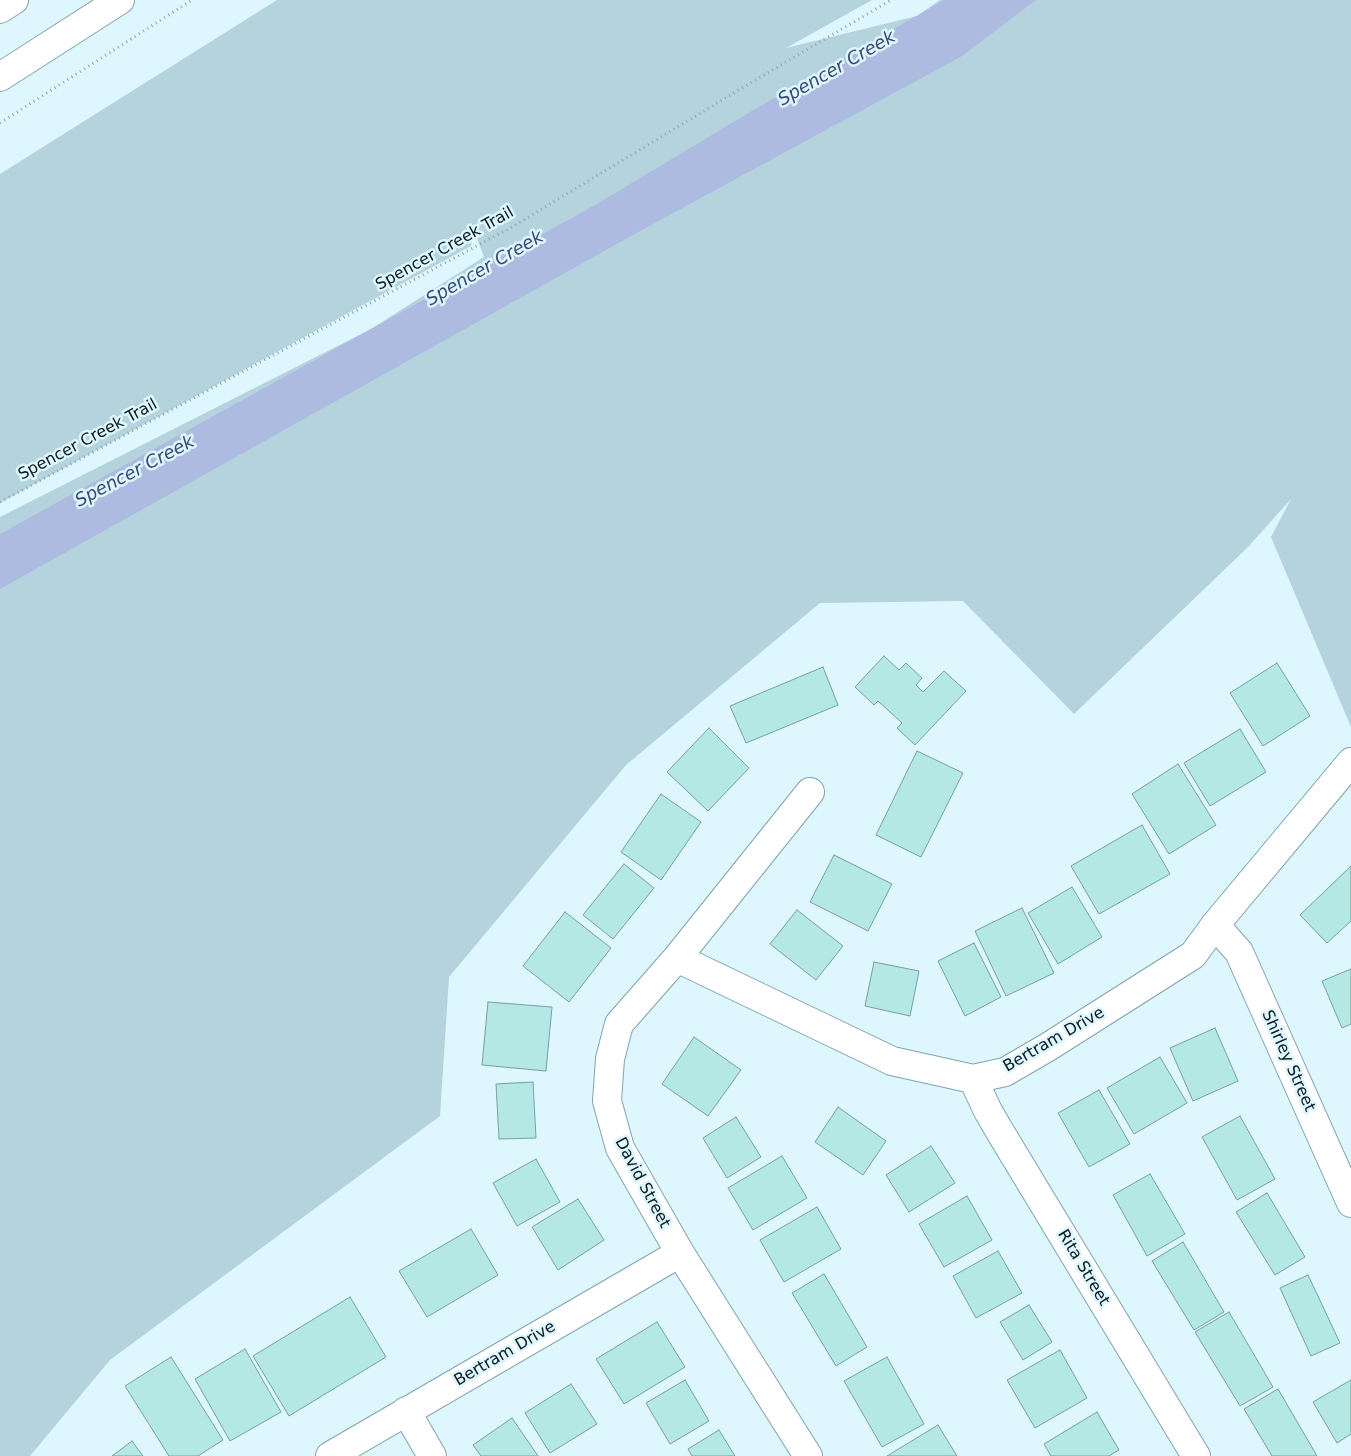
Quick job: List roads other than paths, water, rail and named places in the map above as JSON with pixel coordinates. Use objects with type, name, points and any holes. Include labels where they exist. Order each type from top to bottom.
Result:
[{"type":"street","points":[[0,9],[14,0]]},
{"type":"street","points":[[0,77],[120,0]]},
{"type":"street","name":"Bertram Drive","points":[[677,958],[892,1061],[973,1079],[1005,1072],[1193,955],[1215,925],[1351,762]]},
{"type":"street","name":"David Street","points":[[808,1456],[680,1253],[620,1148],[607,1101],[610,1059],[619,1024],[677,958],[810,792]]},
{"type":"street","name":"Shirley Street","points":[[1215,925],[1239,952],[1351,1203]]},
{"type":"street","name":"Rita Street","points":[[973,1079],[999,1130],[1196,1456]]},
{"type":"street","name":"Bertram Drive","points":[[330,1456],[680,1253]]},
{"type":"street","points":[[406,1411],[432,1456]]},
{"type":"water","name":"Spencer Creek","points":[[944,0],[1036,0],[962,56],[631,236],[0,589],[0,534],[597,204],[745,115]]}]
